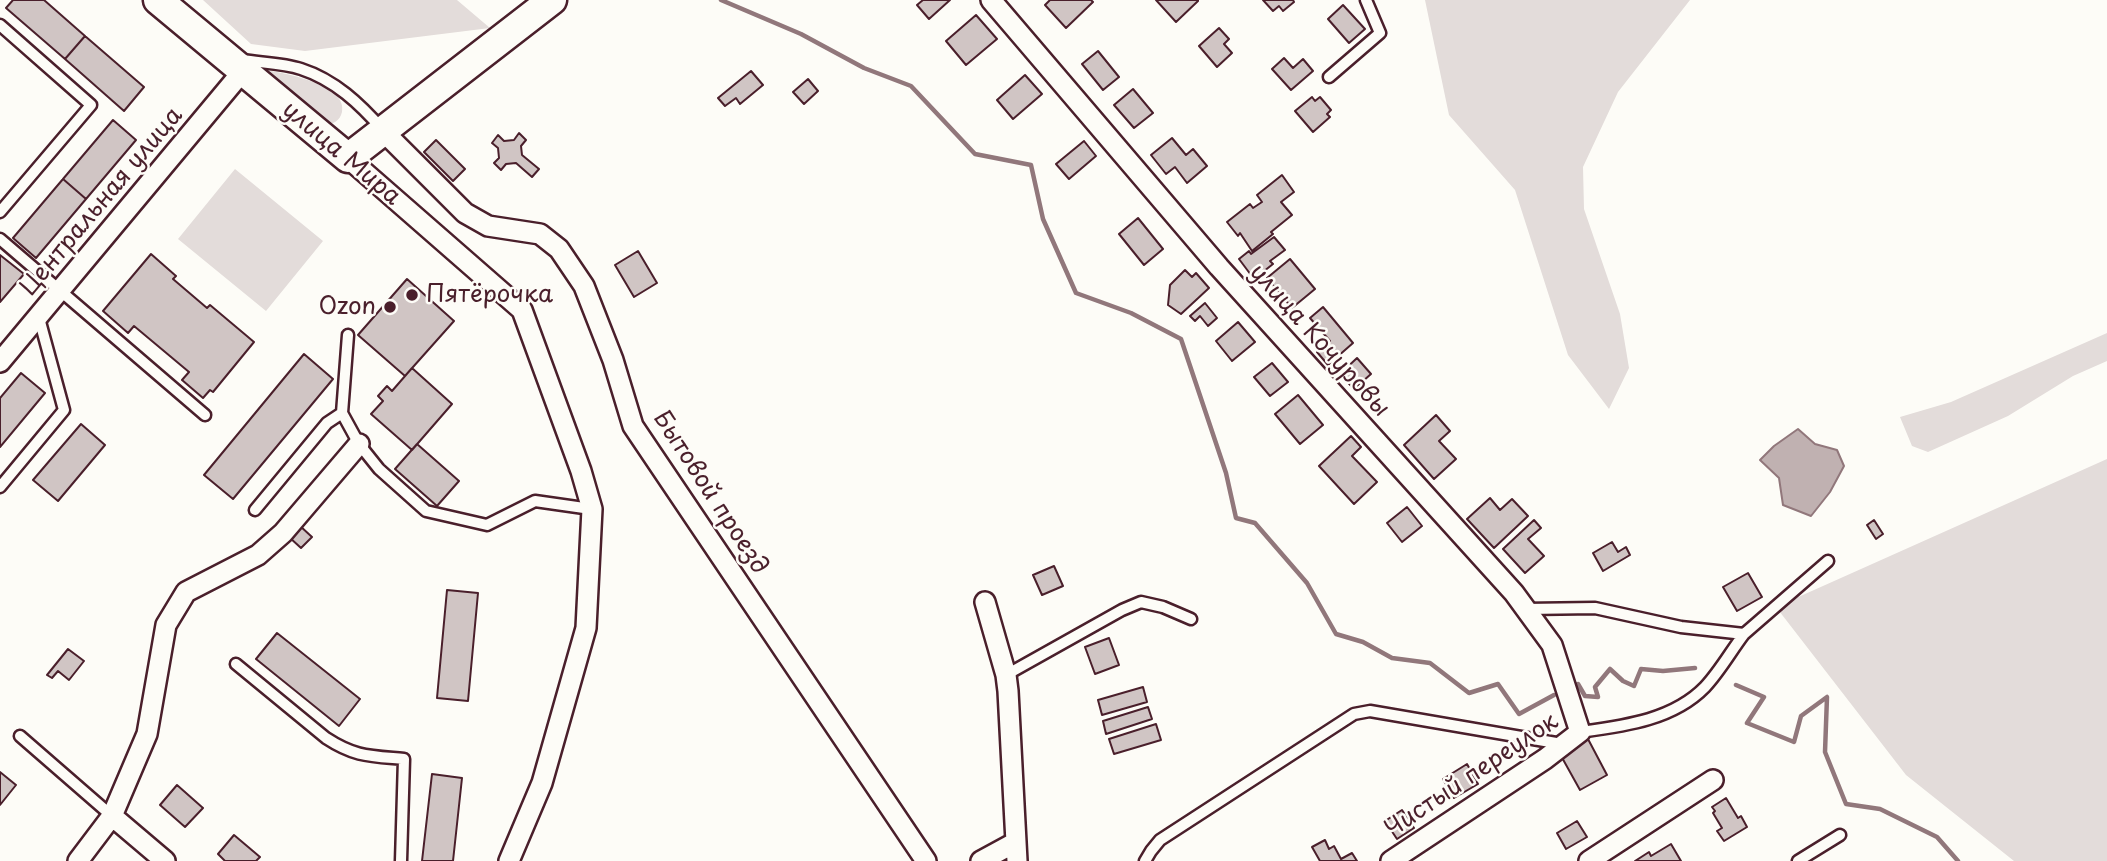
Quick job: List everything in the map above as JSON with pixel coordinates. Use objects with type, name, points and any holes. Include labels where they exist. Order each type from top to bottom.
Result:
[{"type":"street","name":"улица Мира","points":[[158,0],[348,158],[522,310],[581,471],[592,509]]},
{"type":"street","points":[[348,158],[552,0]]},
{"type":"street","name":"улица Кочуровы","points":[[991,0],[1219,267],[1514,593],[1552,645],[1580,732]]},
{"type":"street","name":"Центральная улица","points":[[0,362],[61,290],[234,65]]},
{"type":"street","name":"Бытовой проезд","points":[[383,131],[465,213],[488,226],[540,234],[559,249],[584,286],[633,426],[926,861]]},
{"type":"street","points":[[78,861],[112,816],[147,734],[166,625],[186,592],[258,555],[282,533],[359,444]]},
{"type":"street","points":[[509,861],[542,783],[586,628],[592,509]]},
{"type":"street","points":[[981,861],[1016,851],[1006,675],[985,602]]},
{"type":"street","name":"Чистый переулок","points":[[1391,861],[1545,759],[1580,732]]},
{"type":"street","points":[[1589,861],[1713,780]]},
{"type":"street","points":[[112,816],[165,861]]},
{"type":"lane","points":[[1328,77],[1380,33],[1366,0]]},
{"type":"lane","points":[[0,25],[91,104],[0,212]]},
{"type":"lane","points":[[234,65],[300,69],[341,89],[366,111],[383,131]]},
{"type":"lane","points":[[0,239],[205,415]]},
{"type":"lane","points":[[0,487],[64,410],[38,317]]},
{"type":"lane","points":[[348,335],[342,413],[359,444],[379,470],[426,511],[487,525],[535,501],[592,509]]},
{"type":"lane","points":[[255,510],[327,423],[342,413]]},
{"type":"lane","points":[[1580,732],[1656,717],[1685,704],[1706,686],[1744,634],[1828,561]]},
{"type":"lane","points":[[1006,675],[1122,610],[1141,603],[1163,607],[1191,620]]},
{"type":"lane","points":[[1526,609],[1595,608],[1681,626],[1744,634]]},
{"type":"lane","points":[[236,664],[341,748],[355,754],[404,760],[401,861]]},
{"type":"lane","points":[[1145,861],[1160,840],[1354,714],[1370,711],[1563,744]]},
{"type":"lane","points":[[20,736],[112,816]]},
{"type":"lane","points":[[1798,861],[1840,835]]},
{"type":"shaded area","points":[[203,0],[457,0],[490,28],[305,51],[251,44]]},
{"type":"shaded area","points":[[1425,0],[1690,0],[1618,92],[1583,167],[1584,209],[1620,314],[1629,368],[1609,409],[1568,355],[1515,190],[1449,115]]},
{"type":"shaded area","points":[[271,71],[303,78],[327,88],[341,103],[340,118],[326,125],[266,73]]},
{"type":"shaded area","points":[[235,169],[323,241],[266,311],[178,239]]},
{"type":"shaded area","points":[[2107,333],[2107,361],[2073,376],[2008,416],[1928,452],[1912,446],[1900,417],[1951,402]]},
{"type":"shaded area","points":[[1798,429],[1815,444],[1837,450],[1844,466],[1830,492],[1811,516],[1783,505],[1779,478],[1760,460]]},
{"type":"shaded area","points":[[2107,459],[2107,861],[2014,861],[1906,775],[1776,607]]},
{"type":"building","points":[[13,0],[44,0],[85,36],[65,59],[6,8]]},
{"type":"building","points":[[923,0],[950,0],[929,19],[917,5]]},
{"type":"building","points":[[1050,0],[1093,2],[1066,28],[1045,5]]},
{"type":"building","points":[[1156,0],[1198,0],[1198,1],[1176,22]]},
{"type":"building","points":[[1263,0],[1294,2],[1283,11],[1279,6],[1273,11]]},
{"type":"building","points":[[1343,5],[1365,29],[1349,43],[1328,19]]},
{"type":"building","points":[[976,15],[997,39],[966,65],[946,41]]},
{"type":"building","points":[[1219,28],[1229,39],[1224,44],[1232,53],[1217,67],[1199,46]]},
{"type":"building","points":[[85,36],[144,87],[124,111],[65,59]]},
{"type":"building","points":[[1098,51],[1119,77],[1103,90],[1082,64]]},
{"type":"building","points":[[1284,58],[1293,68],[1303,59],[1313,71],[1291,90],[1272,69]]},
{"type":"building","points":[[751,71],[763,85],[740,104],[736,98],[725,106],[718,98]]},
{"type":"building","points":[[1025,75],[1042,94],[1013,119],[997,100]]},
{"type":"building","points":[[808,79],[818,91],[804,104],[793,92]]},
{"type":"building","points":[[1133,89],[1153,113],[1134,128],[1114,105]]},
{"type":"building","points":[[1312,97],[1315,101],[1320,97],[1331,110],[1327,114],[1330,117],[1313,132],[1295,111]]},
{"type":"building","points":[[113,120],[136,140],[86,199],[63,179]]},
{"type":"building","points":[[519,133],[526,140],[521,146],[522,155],[539,169],[532,177],[516,163],[506,164],[501,170],[494,163],[499,158],[498,148],[492,143],[498,135],[504,141],[514,140]]},
{"type":"building","points":[[1172,138],[1186,155],[1193,149],[1207,166],[1187,183],[1175,167],[1166,174],[1151,155]]},
{"type":"building","points":[[436,140],[465,169],[453,181],[424,152]]},
{"type":"building","points":[[1084,141],[1096,156],[1069,179],[1056,164]]},
{"type":"building","points":[[1282,175],[1294,192],[1281,202],[1292,215],[1252,251],[1240,233],[1238,236],[1227,222],[1250,204],[1253,208],[1262,202],[1257,195]]},
{"type":"building","points":[[63,179],[86,199],[36,258],[13,238]]},
{"type":"building","points":[[1138,218],[1163,249],[1144,265],[1119,234]]},
{"type":"building","points":[[1274,237],[1285,250],[1270,261],[1273,264],[1254,279],[1239,259],[1249,251],[1251,254]]},
{"type":"building","points":[[638,251],[657,283],[634,297],[615,265]]},
{"type":"building","points":[[151,254],[176,276],[173,279],[207,308],[210,305],[254,342],[213,392],[210,390],[203,398],[182,380],[189,372],[134,326],[128,333],[103,311]]},
{"type":"building","points":[[0,255],[24,274],[0,302]]},
{"type":"building","points":[[1290,259],[1315,289],[1292,308],[1267,278]]},
{"type":"building","points":[[1185,270],[1192,277],[1196,273],[1209,288],[1181,314],[1168,305],[1170,285]]},
{"type":"building","points":[[407,279],[454,321],[405,376],[358,335]]},
{"type":"building","points":[[1205,303],[1217,318],[1208,326],[1200,316],[1195,321],[1190,316]]},
{"type":"building","points":[[1323,307],[1353,343],[1328,365],[1317,352],[1330,341],[1310,318]]},
{"type":"building","points":[[1238,322],[1255,342],[1232,361],[1216,341]]},
{"type":"building","points":[[304,354],[333,379],[233,499],[204,475]]},
{"type":"building","points":[[1357,358],[1371,374],[1354,389],[1340,374]]},
{"type":"building","points":[[1272,363],[1288,382],[1270,396],[1254,377]]},
{"type":"building","points":[[412,368],[452,404],[412,450],[371,414],[383,401],[378,396],[387,386],[392,391]]},
{"type":"building","points":[[21,373],[45,393],[0,447],[0,398]]},
{"type":"building","points":[[1298,395],[1323,425],[1300,444],[1275,414]]},
{"type":"building","points":[[1436,415],[1450,431],[1439,441],[1456,459],[1434,479],[1404,445]]},
{"type":"building","points":[[81,424],[105,445],[58,501],[33,480]]},
{"type":"building","points":[[1351,436],[1361,447],[1352,456],[1377,482],[1354,504],[1319,466]]},
{"type":"building","points":[[417,444],[459,481],[437,506],[395,469]]},
{"type":"building","points":[[1490,498],[1500,510],[1512,499],[1528,516],[1494,548],[1467,519]]},
{"type":"building","points":[[1407,507],[1422,526],[1402,542],[1387,523]]},
{"type":"building","points":[[1534,520],[1541,528],[1528,539],[1544,556],[1525,573],[1503,549]]},
{"type":"building","points":[[1874,520],[1883,534],[1876,539],[1867,525]]},
{"type":"building","points":[[299,525],[312,537],[301,548],[289,537]]},
{"type":"building","points":[[1612,542],[1618,552],[1626,547],[1630,555],[1603,571],[1593,553]]},
{"type":"building","points":[[1054,566],[1063,586],[1042,595],[1033,575]]},
{"type":"building","points":[[1748,573],[1762,597],[1737,611],[1723,587]]},
{"type":"building","points":[[447,590],[478,593],[468,701],[437,698]]},
{"type":"building","points":[[277,633],[360,699],[339,726],[256,659]]},
{"type":"building","points":[[1109,638],[1119,665],[1095,674],[1085,647]]},
{"type":"building","points":[[68,649],[84,661],[69,680],[58,671],[52,678],[47,675]]},
{"type":"building","points":[[1143,687],[1147,702],[1102,715],[1098,700]]},
{"type":"building","points":[[1148,707],[1152,719],[1106,734],[1103,721]]},
{"type":"building","points":[[1156,724],[1161,740],[1114,754],[1109,739]]},
{"type":"building","points":[[1588,739],[1607,775],[1580,790],[1560,754]]},
{"type":"building","points":[[1467,764],[1478,784],[1454,798],[1443,779]]},
{"type":"building","points":[[0,772],[16,785],[0,805]]},
{"type":"building","points":[[432,774],[462,778],[453,861],[422,861]]},
{"type":"building","points":[[177,785],[203,808],[185,827],[160,805]]},
{"type":"building","points":[[1726,798],[1747,827],[1724,841],[1717,831],[1722,828],[1712,807]]},
{"type":"building","points":[[1402,810],[1414,828],[1397,839],[1385,821]]},
{"type":"building","points":[[1577,821],[1587,837],[1566,849],[1557,833]]},
{"type":"building","points":[[234,835],[260,857],[256,861],[225,861],[218,854]]},
{"type":"building","points":[[1325,840],[1329,849],[1334,846],[1341,859],[1352,853],[1357,861],[1320,861],[1312,847]]},
{"type":"building","points":[[1671,844],[1681,861],[1635,861],[1649,852],[1651,856]]},
{"type":"waterway","points":[[721,0],[801,34],[864,68],[911,86],[975,154],[1031,165],[1043,219],[1076,293],[1131,313],[1181,339],[1226,473],[1236,518],[1255,523],[1307,583],[1336,634],[1363,642],[1392,658],[1430,663],[1469,693],[1498,684],[1519,714],[1554,695]]},
{"type":"waterway","points":[[1578,684],[1585,696],[1598,697],[1595,687],[1610,669],[1623,681],[1634,686],[1641,669],[1663,671],[1695,668]]},
{"type":"waterway","points":[[1736,685],[1764,697],[1747,723],[1794,742],[1801,716],[1827,697],[1825,752],[1846,804],[1880,809],[1937,837],[1958,861]]},
{"type":"place","name":"Пятёрочка","points":[[412,295]]},
{"type":"place","name":"Ozon","points":[[390,307]]}]
